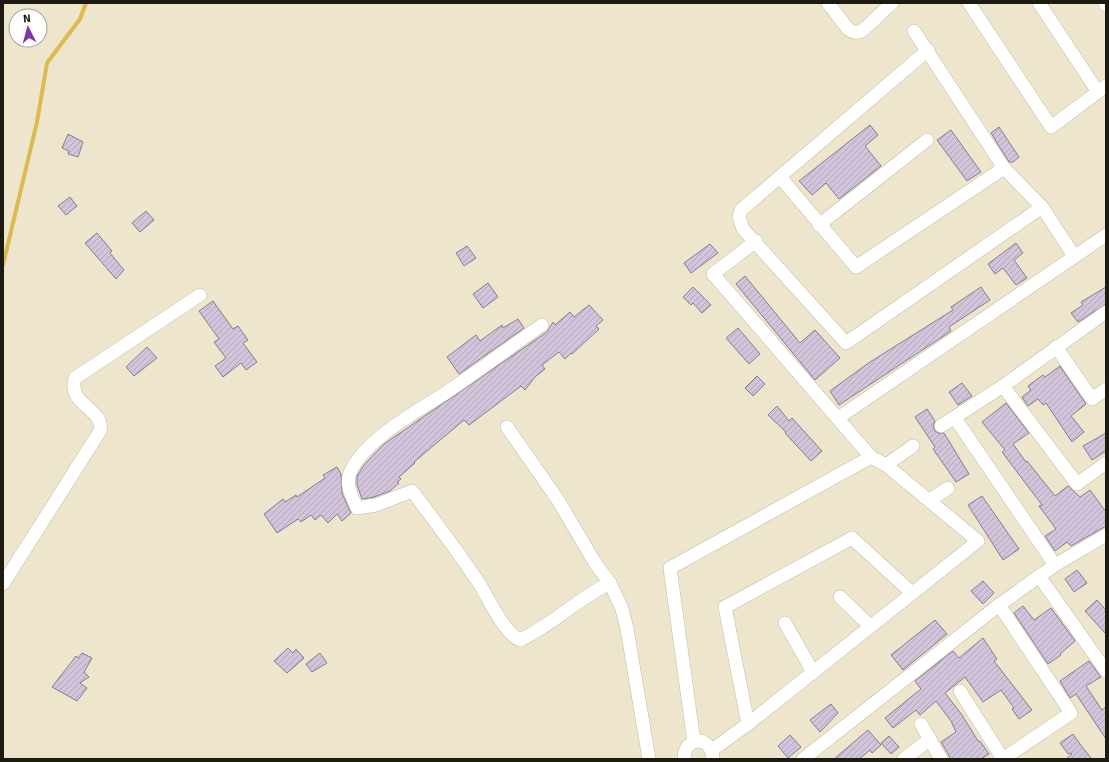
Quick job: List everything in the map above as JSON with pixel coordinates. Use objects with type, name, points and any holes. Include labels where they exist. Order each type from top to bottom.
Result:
[{"type":"street","points":[[828,3],[848,30],[852,33],[862,31],[892,3]]},
{"type":"street","points":[[969,3],[1051,127],[1102,89],[1039,3]]},
{"type":"street","points":[[914,31],[928,50],[1004,168],[1042,207],[1074,256]]},
{"type":"street","points":[[928,50],[781,178],[741,210],[739,217],[743,229],[756,241],[846,343],[1042,207]]},
{"type":"street","points":[[819,225],[927,140]]},
{"type":"street","points":[[781,178],[819,225],[856,267],[1004,168]]},
{"type":"street","points":[[838,418],[1106,235]]},
{"type":"street","points":[[684,759],[684,752],[687,746],[694,742],[701,741],[708,744],[712,755],[748,724],[978,541],[886,465],[871,457],[713,274],[756,241]]},
{"type":"street","points":[[3,584],[100,431],[101,426],[98,418],[75,395],[73,384],[75,378],[200,295]]},
{"type":"street","points":[[941,426],[956,418],[1003,386],[1106,312]]},
{"type":"street","points":[[542,325],[447,392],[405,418],[360,454],[349,474],[348,483],[351,495],[357,508],[376,505],[412,491],[479,583],[514,638],[520,640],[535,633],[586,597],[610,583]]},
{"type":"street","points":[[1056,347],[1092,399],[1106,389]]},
{"type":"street","points":[[1003,386],[1077,484],[1106,463]]},
{"type":"street","points":[[956,418],[1054,565]]},
{"type":"street","points":[[507,427],[558,500],[595,564],[610,583],[622,609],[627,630],[649,759]]},
{"type":"street","points":[[886,465],[913,446]]},
{"type":"street","points":[[694,742],[670,568],[871,457]]},
{"type":"street","points":[[930,500],[948,488]]},
{"type":"street","points":[[803,759],[999,605],[1054,565],[1106,535]]},
{"type":"street","points":[[748,724],[725,607],[852,538],[912,593]]},
{"type":"street","points":[[1039,576],[1106,671]]},
{"type":"street","points":[[840,597],[870,626]]},
{"type":"street","points":[[960,691],[1003,759],[1071,713],[999,605]]},
{"type":"street","points":[[785,623],[813,672]]},
{"type":"street","points":[[921,724],[941,759]]},
{"type":"street","points":[[904,759],[930,739]]},
{"type":"building","points":[[870,125],[878,135],[865,146],[881,166],[839,199],[826,183],[812,195],[799,181]]},
{"type":"building","points":[[999,127],[1019,157],[1013,162],[1009,162],[991,133]]},
{"type":"building","points":[[951,130],[981,172],[967,181],[937,140]]},
{"type":"building","points":[[68,134],[83,142],[78,157],[68,154],[69,151],[62,148]]},
{"type":"building","points":[[70,197],[77,206],[66,215],[58,206]]},
{"type":"building","points":[[146,211],[154,220],[140,232],[132,223]]},
{"type":"building","points":[[97,233],[112,251],[110,253],[124,270],[116,279],[85,243]]},
{"type":"building","points":[[1016,243],[1023,253],[1014,260],[1027,278],[1016,285],[1003,268],[995,274],[988,264]]},
{"type":"building","points":[[710,244],[718,253],[691,273],[684,263]]},
{"type":"building","points":[[467,246],[476,258],[464,266],[456,253]]},
{"type":"building","points":[[745,276],[800,343],[815,330],[840,358],[815,380],[736,284]]},
{"type":"building","points":[[488,283],[498,297],[483,308],[473,294]]},
{"type":"building","points":[[693,287],[711,305],[702,313],[693,303],[691,305],[683,297]]},
{"type":"building","points":[[981,287],[990,300],[949,327],[951,331],[839,405],[830,391],[870,362],[953,310],[951,307]]},
{"type":"building","points":[[1106,287],[1106,304],[1078,322],[1071,313],[1083,305],[1081,302]]},
{"type":"building","points":[[213,301],[233,329],[238,326],[248,340],[243,343],[257,362],[246,370],[241,363],[223,377],[215,366],[226,358],[214,342],[219,339],[199,311]]},
{"type":"building","points":[[589,305],[603,320],[596,326],[599,329],[572,354],[571,353],[565,359],[559,352],[542,365],[545,369],[535,377],[525,390],[521,386],[469,425],[464,420],[414,462],[415,463],[399,477],[401,479],[397,482],[399,483],[390,491],[374,497],[362,499],[357,485],[357,476],[364,465],[384,444],[547,332],[553,322],[555,325],[570,312],[574,317]]},
{"type":"building","points":[[518,319],[524,328],[459,374],[447,357],[476,335],[480,341],[502,325],[503,328]]},
{"type":"building","points":[[738,328],[760,354],[749,364],[726,338]]},
{"type":"building","points":[[147,347],[157,358],[134,376],[126,367]]},
{"type":"building","points":[[1060,366],[1086,404],[1071,416],[1084,432],[1072,442],[1046,403],[1043,405],[1038,399],[1028,406],[1022,397],[1031,390],[1028,386],[1043,375],[1045,377]]},
{"type":"building","points":[[757,376],[765,384],[753,396],[745,388]]},
{"type":"building","points":[[962,383],[972,396],[958,405],[949,392]]},
{"type":"building","points":[[1006,403],[1029,433],[1013,444],[1026,462],[1027,461],[1055,496],[1068,486],[1080,497],[1090,490],[1106,512],[1106,526],[1071,546],[1067,542],[1055,551],[1045,536],[1056,529],[1039,506],[1042,505],[1002,452],[1005,450],[982,422]]},
{"type":"building","points":[[777,406],[789,421],[792,418],[822,451],[811,461],[785,433],[786,432],[768,415]]},
{"type":"building","points":[[927,409],[935,421],[933,426],[935,431],[938,433],[944,433],[969,474],[956,482],[933,449],[935,447],[915,417]]},
{"type":"building","points":[[1106,433],[1106,451],[1092,460],[1083,446]]},
{"type":"building","points":[[337,467],[341,474],[342,493],[351,513],[342,521],[337,514],[328,523],[321,515],[315,520],[311,515],[301,522],[298,519],[277,533],[264,514],[283,499],[285,502],[296,495],[297,497],[325,478],[323,475]]},
{"type":"building","points":[[982,496],[1019,549],[1003,560],[968,505]]},
{"type":"building","points":[[1077,570],[1087,583],[1074,592],[1065,579]]},
{"type":"building","points":[[983,581],[994,593],[983,604],[971,591]]},
{"type":"building","points":[[1097,600],[1106,610],[1106,634],[1085,611]]},
{"type":"building","points":[[1023,606],[1034,620],[1051,608],[1075,641],[1060,654],[1061,655],[1048,664],[1014,613]]},
{"type":"building","points":[[935,620],[947,634],[903,670],[891,655]]},
{"type":"building","points":[[983,638],[997,659],[994,661],[1032,710],[1019,719],[1012,709],[1014,708],[1001,690],[983,702],[965,677],[945,693],[962,715],[978,741],[980,741],[989,754],[981,759],[951,759],[941,742],[956,732],[951,721],[936,701],[920,715],[916,710],[893,728],[885,718],[921,689],[915,681],[953,651],[959,658]]},
{"type":"building","points":[[288,648],[293,653],[296,649],[304,658],[287,673],[274,661]]},
{"type":"building","points":[[82,653],[92,658],[84,672],[89,677],[80,683],[87,688],[77,701],[52,687],[76,656],[78,658]]},
{"type":"building","points":[[320,653],[327,663],[312,672],[306,664]]},
{"type":"building","points":[[1089,661],[1101,677],[1086,686],[1102,710],[1106,707],[1106,739],[1076,694],[1070,698],[1060,681]]},
{"type":"building","points":[[831,704],[838,713],[820,732],[810,720]]},
{"type":"building","points":[[868,730],[881,745],[872,753],[870,750],[859,759],[834,759]]},
{"type":"building","points":[[1073,734],[1092,759],[1066,759],[1072,754],[1068,754],[1060,743]]},
{"type":"building","points":[[790,735],[801,747],[788,758],[778,746]]},
{"type":"building","points":[[889,736],[899,747],[891,754],[881,743]]},
{"type":"waterway","points":[[3,265],[37,122],[47,63],[80,19],[86,3]]}]
